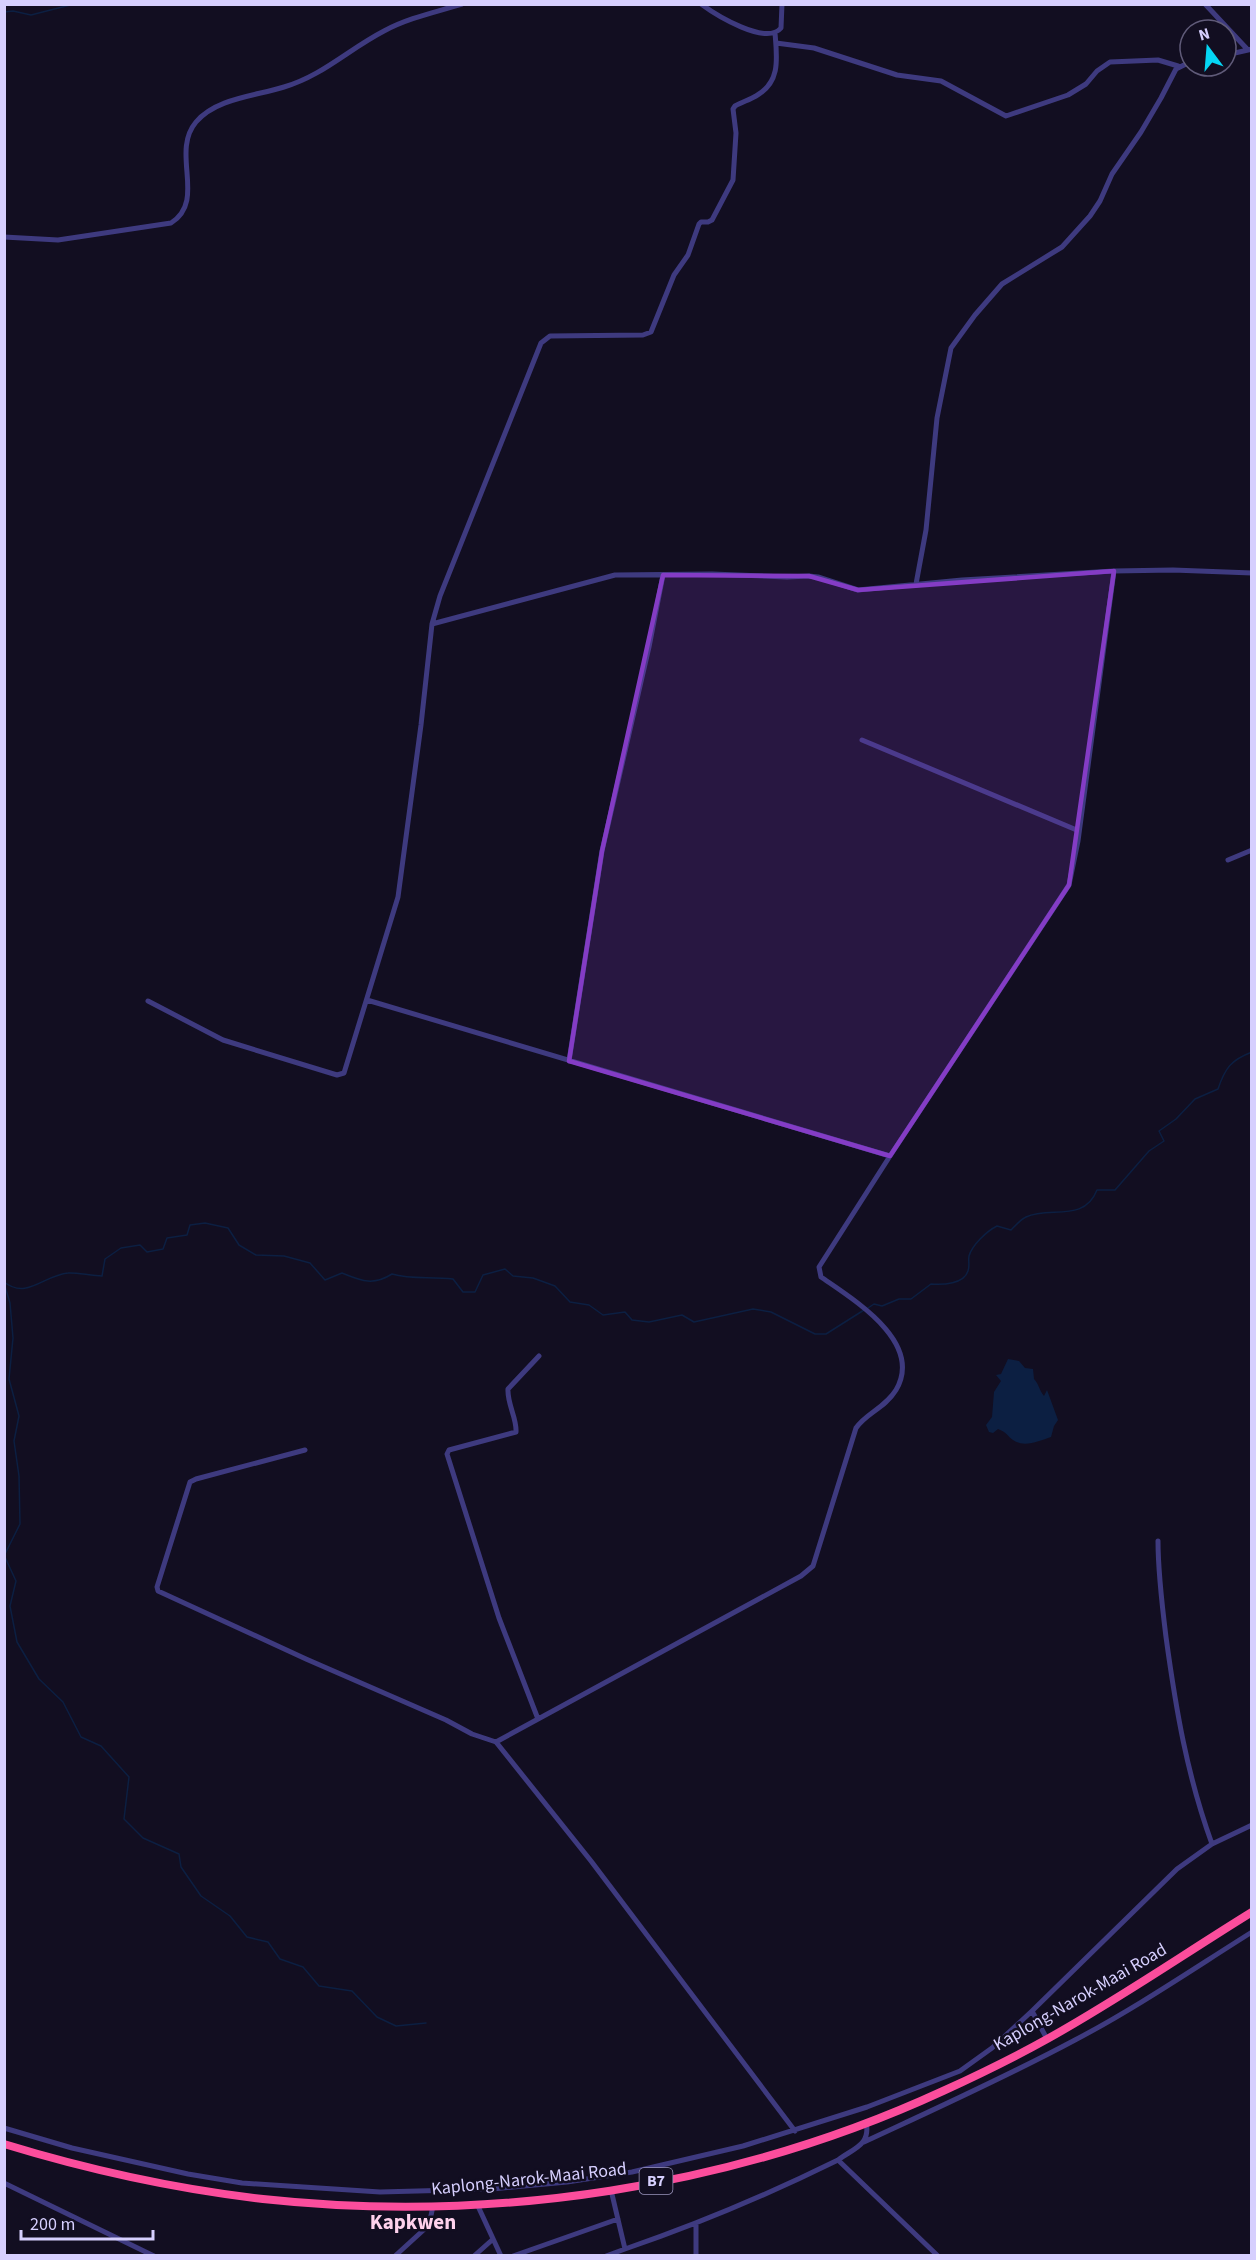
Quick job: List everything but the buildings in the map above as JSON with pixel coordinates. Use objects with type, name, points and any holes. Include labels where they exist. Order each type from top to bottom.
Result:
[{"type":"highway","name":"Kaplong-Narok-Maai Road","points":[[4,2144],[66,2163],[185,2188],[264,2199],[321,2203],[433,2206],[477,2204],[635,2186],[772,2154],[866,2122],[939,2093],[1047,2039],[1251,1913]]},
{"type":"street","points":[[4,237],[58,240],[171,223],[181,215],[185,207],[188,190],[185,155],[187,138],[204,114],[220,105],[305,80],[386,29],[462,4]]},
{"type":"street","points":[[701,4],[755,32],[775,33],[781,28],[782,4]]},
{"type":"street","points":[[1204,4],[1250,49]]},
{"type":"street","points":[[148,1001],[223,1040],[341,1074],[346,1070],[398,897],[432,624],[440,596],[541,343],[550,336],[643,335],[651,332],[674,275],[688,255],[699,224],[712,220],[733,180],[736,133],[733,109],[757,96],[776,75],[775,33]]},
{"type":"street","points":[[776,43],[814,48],[897,75],[941,81],[1006,116],[1068,95],[1086,84],[1097,71],[1110,62],[1158,60],[1178,66],[1141,132],[1112,174],[1100,201],[1090,216],[1062,247],[1002,284],[951,348],[937,418],[926,530],[916,584]]},
{"type":"street","points":[[432,624],[615,575],[809,576],[858,590],[962,580],[1114,571],[1251,573]]},
{"type":"street","points":[[496,1742],[801,1576],[813,1566],[856,1428],[861,1420],[884,1405],[901,1380],[902,1371],[900,1356],[894,1341],[884,1326],[868,1311],[821,1277],[819,1273],[821,1262],[1065,893],[1071,877],[1079,831],[1114,571]]},
{"type":"street","points":[[570,1061],[602,850],[650,647],[663,575]]},
{"type":"street","points":[[862,740],[1079,831]]},
{"type":"street","points":[[1228,860],[1251,850]]},
{"type":"street","points":[[367,1000],[890,1156]]},
{"type":"street","points":[[538,1719],[499,1618],[447,1454],[449,1450],[516,1432],[508,1399],[508,1389],[539,1356]]},
{"type":"street","points":[[305,1450],[190,1482],[157,1587],[158,1591],[446,1720],[472,1734],[496,1742],[591,1861],[795,2131]]},
{"type":"street","points":[[1158,1541],[1162,1611],[1178,1725],[1202,1817],[1212,1845]]},
{"type":"street","points":[[4,2128],[72,2148],[188,2174],[242,2183],[380,2192],[492,2189],[567,2182],[632,2172],[743,2146],[795,2131],[935,2082],[976,2061],[1032,2011],[1177,1869],[1212,1845],[1251,1825]]},
{"type":"street","points":[[606,2256],[778,2190],[838,2160],[864,2142],[997,2081],[1137,2005],[1251,1932]]},
{"type":"street","points":[[1032,2011],[1047,2039]]},
{"type":"street","points":[[935,2082],[939,2093]]},
{"type":"street","points":[[864,2142],[868,2136],[866,2122]]},
{"type":"street","points":[[66,2163],[72,2148]]},
{"type":"street","points":[[838,2160],[938,2256]]},
{"type":"street","points":[[632,2172],[635,2186]]},
{"type":"street","points":[[185,2188],[188,2174]]},
{"type":"street","points":[[4,2183],[154,2256]]},
{"type":"street","points":[[492,2189],[493,2203]]},
{"type":"street","points":[[612,2190],[625,2249]]},
{"type":"street","points":[[477,2204],[501,2256]]},
{"type":"street","points":[[395,2256],[429,2225],[433,2206]]},
{"type":"street","points":[[513,2256],[618,2219]]},
{"type":"street","points":[[696,2223],[696,2256]]},
{"type":"street","points":[[474,2256],[492,2240]]},
{"type":"highlighted area","points":[[1114,571],[1069,885],[890,1156],[569,1061],[602,851],[663,575],[809,576],[858,590]]},
{"type":"water","points":[[1008,1359],[1019,1361],[1025,1368],[1033,1369],[1034,1379],[1044,1396],[1047,1390],[1058,1420],[1051,1437],[1032,1443],[1022,1443],[1013,1440],[998,1429],[993,1433],[989,1432],[986,1425],[992,1417],[994,1392],[1001,1381],[996,1375],[1001,1374]]},
{"type":"waterway","points":[[4,12],[13,11],[31,15],[74,4]]},
{"type":"waterway","points":[[868,1308],[874,1304],[882,1306],[899,1299],[911,1299],[931,1284],[947,1284],[962,1279],[968,1271],[969,1256],[973,1247],[997,1226],[1011,1230],[1026,1217],[1075,1210],[1084,1207],[1097,1190],[1115,1190],[1149,1151],[1164,1141],[1159,1131],[1176,1119],[1195,1099],[1218,1089],[1223,1075],[1230,1066],[1239,1058],[1252,1052]]},
{"type":"waterway","points":[[4,1282],[12,1287],[28,1288],[68,1273],[102,1276],[105,1259],[121,1248],[140,1245],[147,1252],[163,1249],[167,1238],[187,1235],[190,1225],[205,1223],[228,1228],[239,1245],[256,1255],[284,1256],[310,1263],[325,1280],[342,1273],[367,1281],[379,1280],[392,1274],[407,1277],[445,1278],[453,1279],[463,1292],[475,1292],[483,1275],[505,1269],[513,1276],[533,1278],[555,1286],[570,1302],[589,1305],[603,1315],[625,1312],[632,1320],[649,1322],[682,1315],[694,1322],[753,1309],[771,1312],[815,1334],[826,1334],[864,1310]]},
{"type":"waterway","points":[[4,1283],[10,1303],[13,1338],[9,1379],[19,1416],[14,1441],[19,1476],[20,1524],[5,1554]]},
{"type":"waterway","points":[[4,1555],[16,1581],[10,1606],[17,1642],[39,1679],[63,1702],[81,1737],[101,1746],[129,1777],[124,1819],[143,1838],[179,1854],[181,1867],[201,1896],[230,1916],[247,1937],[268,1942],[280,1959],[303,1967],[319,1986],[352,1991],[377,2017],[396,2026],[426,2023]]},
{"type":"district","name":"Kapkwen","points":[[413,2222]]}]
